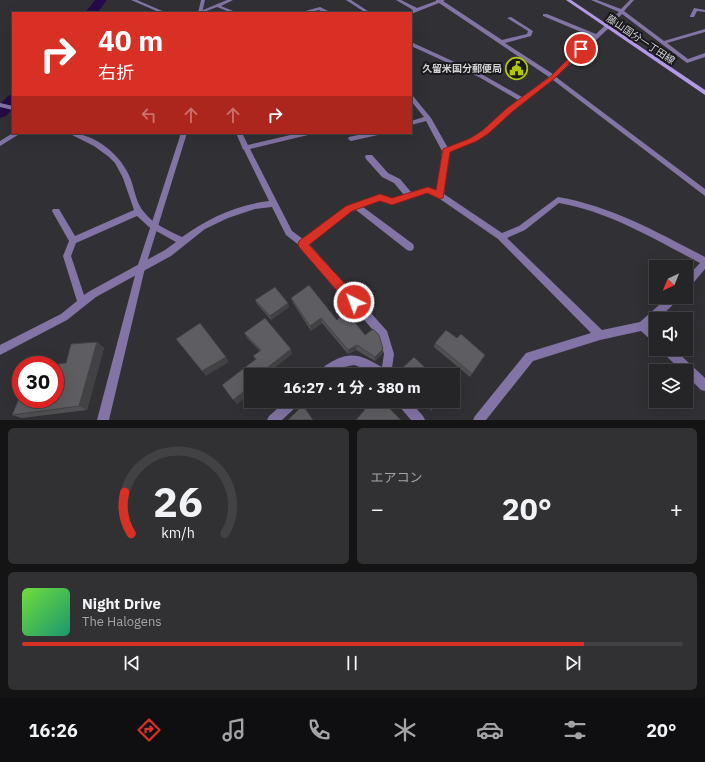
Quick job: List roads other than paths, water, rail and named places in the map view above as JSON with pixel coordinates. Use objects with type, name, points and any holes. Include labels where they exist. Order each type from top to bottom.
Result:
[{"type":"main road","name":"藤山国分一丁田線","points":[[568,0],[705,93]]},
{"type":"street","points":[[133,0],[163,12]]},
{"type":"street","points":[[200,12],[203,0]]},
{"type":"street","points":[[200,12],[231,0]]},
{"type":"street","points":[[348,0],[367,12]]},
{"type":"street","points":[[398,0],[417,10]]},
{"type":"street","points":[[412,12],[440,0],[553,77],[705,193]]},
{"type":"street","points":[[593,0],[622,11],[687,60],[705,55]]},
{"type":"street","points":[[446,151],[486,132],[523,100],[553,77],[607,27],[632,0]]},
{"type":"street","points":[[217,6],[233,12]]},
{"type":"street","points":[[304,12],[320,8],[326,12]]},
{"type":"street","points":[[692,16],[696,8],[705,11]]},
{"type":"street","points":[[545,15],[596,36]]},
{"type":"street","points":[[502,42],[529,35],[531,31],[509,18]]},
{"type":"street","points":[[663,43],[705,30]]},
{"type":"street","points":[[412,44],[480,76],[523,100]]},
{"type":"street","points":[[412,98],[428,118],[446,151],[440,195]]},
{"type":"street","points":[[0,105],[12,108]]},
{"type":"street","points":[[412,123],[428,118]]},
{"type":"street","points":[[0,144],[16,134]]},
{"type":"street","points":[[74,134],[102,146],[116,159],[127,178],[138,212],[154,226],[183,242]]},
{"type":"street","points":[[103,420],[141,268],[184,134]]},
{"type":"street","points":[[239,134],[273,204],[289,233],[302,244],[383,334],[389,354],[386,368]]},
{"type":"street","points":[[245,148],[304,134]]},
{"type":"street","points":[[351,139],[372,134]]},
{"type":"street","points":[[369,157],[385,175],[397,181],[410,196]]},
{"type":"street","points":[[302,244],[334,219],[357,206],[380,197],[392,201],[428,190],[440,195],[501,237],[600,335]]},
{"type":"street","points":[[501,237],[522,228],[558,200],[568,201],[620,218],[705,262],[693,277]]},
{"type":"street","points":[[0,350],[64,318],[93,294],[168,253],[202,227],[225,216],[255,206],[273,204]]},
{"type":"street","points":[[357,206],[410,247]]},
{"type":"street","points":[[56,211],[73,241]]},
{"type":"street","points":[[82,303],[67,256],[73,241],[138,212]]},
{"type":"street","points":[[480,420],[530,357],[600,335],[643,326],[667,304]]},
{"type":"street","points":[[643,326],[649,332]]},
{"type":"street","points":[[674,356],[705,386]]},
{"type":"street","points":[[334,368],[348,359],[358,359],[373,368]]},
{"type":"street","points":[[273,420],[286,408]]},
{"type":"street","points":[[408,408],[419,420]]},
{"type":"waterway","points":[[92,12],[101,0]]},
{"type":"waterway","points":[[0,113],[12,100]]},
{"type":"place","name":"久留米国分郵便局","points":[[517,68]]}]
